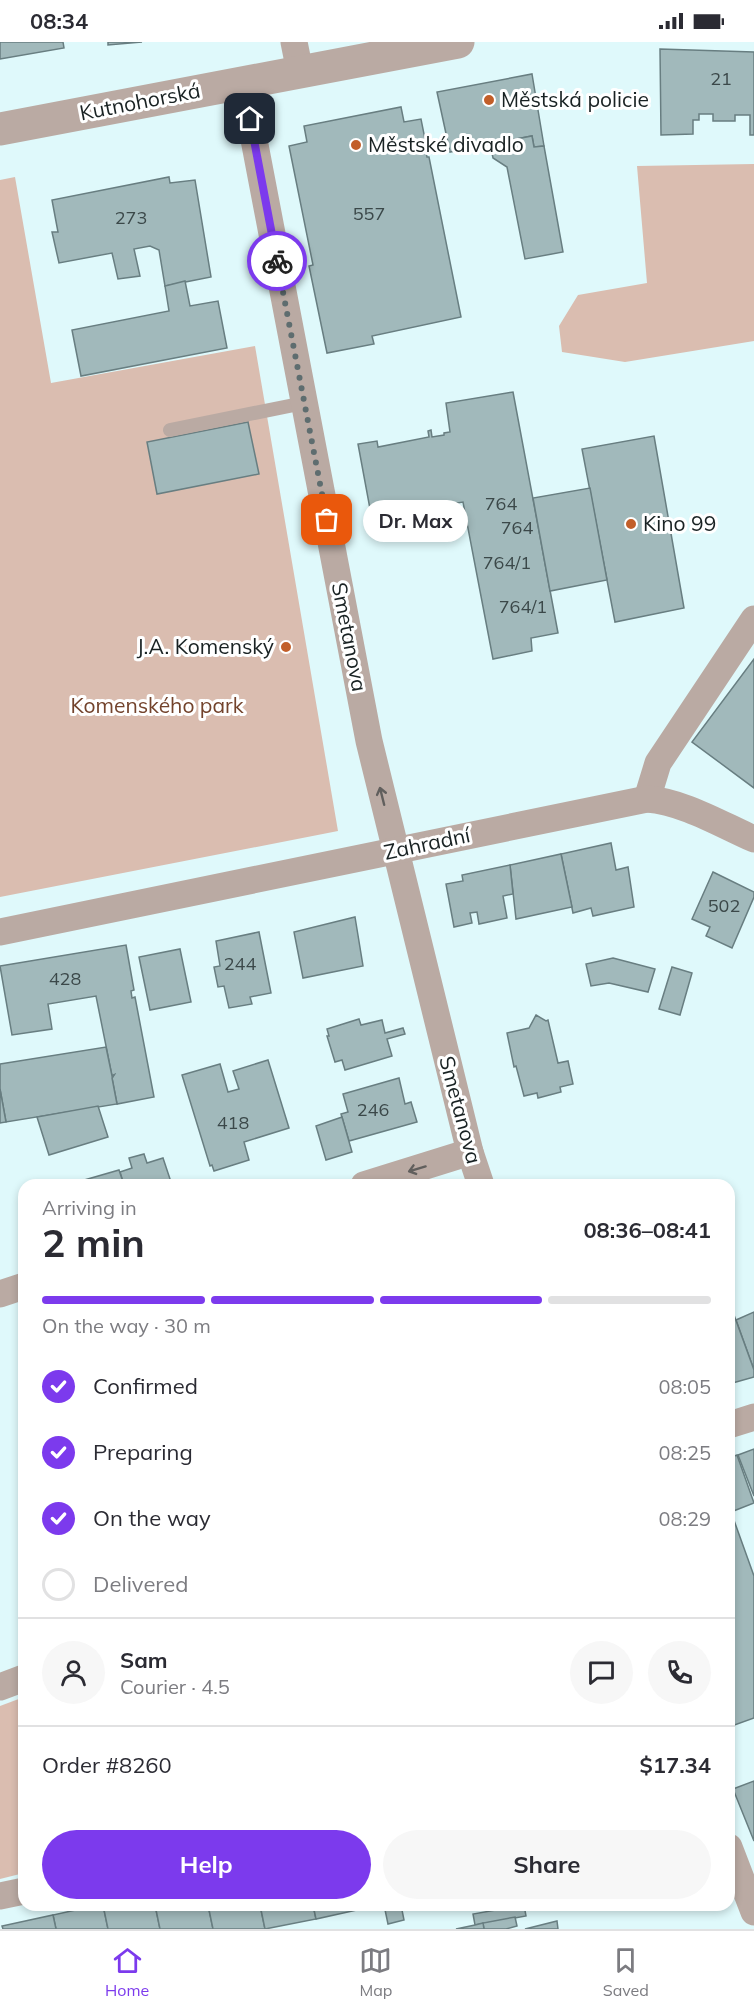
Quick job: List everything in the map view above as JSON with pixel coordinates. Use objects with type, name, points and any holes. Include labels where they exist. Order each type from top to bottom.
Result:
[{"type":"street","name":"Kutnohorská","points":[[0,129],[243,82],[297,57],[458,42]]},
{"type":"street","name":"Smetanova","points":[[243,82],[369,741],[470,1152],[479,1179]]},
{"type":"street","points":[[754,619],[658,763],[646,799],[665,800],[754,839]]},
{"type":"street","name":"Zahradní","points":[[0,932],[646,799]]},
{"type":"street","points":[[383,1179],[470,1152]]},
{"type":"street","points":[[0,1294],[18,1289]]},
{"type":"street","points":[[735,1423],[754,1417]]},
{"type":"street","points":[[0,1687],[18,1680]]},
{"type":"street","points":[[735,1863],[754,1912]]},
{"type":"street","points":[[0,1896],[18,1892]]},
{"type":"lane","points":[[170,430],[304,403]]},
{"type":"green space","points":[[754,164],[754,341],[625,362],[562,352],[559,326],[578,295],[647,283],[637,166]]},
{"type":"green space","name":"Komenského park","points":[[15,177],[51,383],[255,346],[338,831],[0,897],[0,180]]},
{"type":"green space","points":[[18,1699],[18,1874],[0,1879],[0,1706]]},
{"type":"building","points":[[0,42],[63,42],[64,48],[0,59]]},
{"type":"building","points":[[108,42],[142,42],[108,45]]},
{"type":"building","points":[[660,49],[754,52],[754,135],[750,135],[750,115],[735,115],[735,121],[713,121],[713,114],[699,114],[699,120],[693,120],[693,134],[661,135]]},
{"type":"building","points":[[532,74],[544,146],[534,147],[532,136],[450,152],[437,92]]},
{"type":"building","points":[[401,107],[404,122],[421,119],[425,139],[423,140],[427,157],[429,157],[461,317],[372,336],[374,344],[327,353],[309,266],[313,265],[289,146],[307,142],[304,126]]},
{"type":"building","points":[[532,136],[534,147],[544,146],[563,252],[525,259],[507,167],[493,158],[490,144]]},
{"type":"building","points":[[169,177],[170,183],[195,180],[211,277],[165,286],[159,250],[150,246],[134,249],[140,276],[118,279],[112,253],[59,263],[52,232],[58,232],[52,200]]},
{"type":"building","points":[[185,281],[190,306],[218,301],[227,348],[81,376],[72,330],[169,311],[165,286]]},
{"type":"building","points":[[513,392],[558,633],[531,638],[532,651],[493,659],[463,502],[444,505],[446,511],[443,511],[442,505],[374,518],[376,524],[373,525],[358,444],[377,441],[378,447],[429,437],[428,431],[431,430],[432,437],[444,435],[450,432],[446,403]]},
{"type":"building","points":[[248,422],[259,474],[157,494],[147,442]]},
{"type":"building","points":[[654,436],[684,608],[615,622],[582,449]]},
{"type":"building","points":[[590,488],[607,580],[550,591],[533,498]]},
{"type":"building","points":[[754,659],[754,788],[692,742]]},
{"type":"building","points":[[611,843],[616,870],[628,867],[634,907],[593,916],[591,908],[573,913],[561,854]]},
{"type":"building","points":[[561,854],[572,907],[516,919],[510,865]]},
{"type":"building","points":[[510,865],[513,894],[503,896],[507,918],[479,924],[477,912],[470,913],[472,923],[454,927],[446,884],[463,881],[462,875]]},
{"type":"building","points":[[713,872],[754,892],[754,897],[732,948],[706,936],[710,927],[692,919]]},
{"type":"building","points":[[355,917],[363,966],[303,978],[294,932]]},
{"type":"building","points":[[259,932],[271,993],[250,997],[252,1004],[229,1008],[224,986],[218,987],[214,967],[220,966],[216,941]]},
{"type":"building","points":[[126,945],[134,990],[131,991],[132,998],[135,997],[154,1097],[117,1104],[112,1078],[114,1075],[112,1076],[96,996],[48,1004],[52,1029],[12,1035],[0,966]]},
{"type":"building","points":[[180,949],[191,1002],[150,1010],[139,957]]},
{"type":"building","points":[[613,958],[655,969],[648,992],[609,983],[591,986],[586,964]]},
{"type":"building","points":[[672,967],[692,973],[680,1015],[659,1009]]},
{"type":"building","points":[[536,1015],[548,1020],[558,1063],[568,1061],[573,1084],[560,1087],[561,1092],[538,1098],[537,1093],[524,1096],[516,1066],[514,1067],[507,1033],[529,1028]]},
{"type":"building","points":[[359,1019],[361,1025],[382,1020],[385,1033],[403,1028],[405,1034],[387,1039],[392,1056],[345,1070],[342,1060],[335,1062],[327,1029]]},
{"type":"building","points":[[106,1047],[112,1076],[114,1075],[112,1078],[117,1104],[6,1122],[0,1089],[0,1064]]},
{"type":"building","points":[[268,1060],[289,1128],[244,1142],[249,1160],[214,1171],[212,1165],[210,1166],[182,1075],[220,1064],[228,1092],[239,1089],[233,1071]]},
{"type":"building","points":[[399,1078],[405,1104],[411,1102],[417,1122],[349,1141],[341,1114],[348,1112],[343,1094]]},
{"type":"building","points":[[0,1089],[6,1122],[0,1123]]},
{"type":"building","points":[[98,1106],[108,1137],[49,1155],[37,1117]]},
{"type":"building","points":[[342,1117],[352,1152],[326,1160],[316,1126]]},
{"type":"building","points":[[144,1154],[147,1163],[163,1158],[170,1179],[122,1179],[120,1172],[132,1168],[129,1158]]},
{"type":"building","points":[[119,1170],[122,1179],[88,1179]]},
{"type":"building","points":[[754,1312],[754,1370],[736,1320]]},
{"type":"building","points":[[735,1318],[754,1370],[754,1377],[735,1382]]},
{"type":"building","points":[[754,1449],[754,1496],[738,1455]]},
{"type":"building","points":[[737,1455],[754,1503],[735,1510],[735,1456]]},
{"type":"building","points":[[735,1523],[754,1576],[754,1718],[735,1725]]},
{"type":"building","points":[[754,1781],[754,1841],[735,1794],[735,1788]]},
{"type":"building","points":[[71,1911],[104,1911],[108,1929],[56,1929],[53,1915]]},
{"type":"building","points":[[104,1911],[156,1911],[160,1929],[108,1929]]},
{"type":"building","points":[[156,1911],[209,1911],[213,1929],[160,1929]]},
{"type":"building","points":[[209,1911],[261,1911],[265,1929],[213,1929]]},
{"type":"building","points":[[261,1911],[314,1911],[316,1919],[265,1929]]},
{"type":"building","points":[[314,1911],[352,1911],[316,1919]]},
{"type":"building","points":[[385,1911],[402,1911],[404,1920],[388,1924]]},
{"type":"building","points":[[490,1911],[525,1911],[526,1916],[475,1925],[473,1914]]},
{"type":"building","points":[[53,1915],[56,1929],[3,1929],[2,1926]]},
{"type":"building","points":[[515,1917],[517,1926],[506,1929],[484,1929],[483,1923]]},
{"type":"building","points":[[557,1921],[558,1929],[525,1929]]},
{"type":"building","points":[[483,1923],[484,1929],[456,1929],[475,1925]]},
{"type":"way so far","points":[[277,261],[327,520]]},
{"type":"place","name":"Městská policie","points":[[489,100]]},
{"type":"place","name":"Městské divadlo","points":[[356,145]]},
{"type":"place","name":"Dr. Max","points":[[327,520]]},
{"type":"place","name":"Kino 99","points":[[631,524]]},
{"type":"place","name":"J.A. Komenský","points":[[286,647]]},
{"type":"route","points":[[250,119],[277,261]]}]
